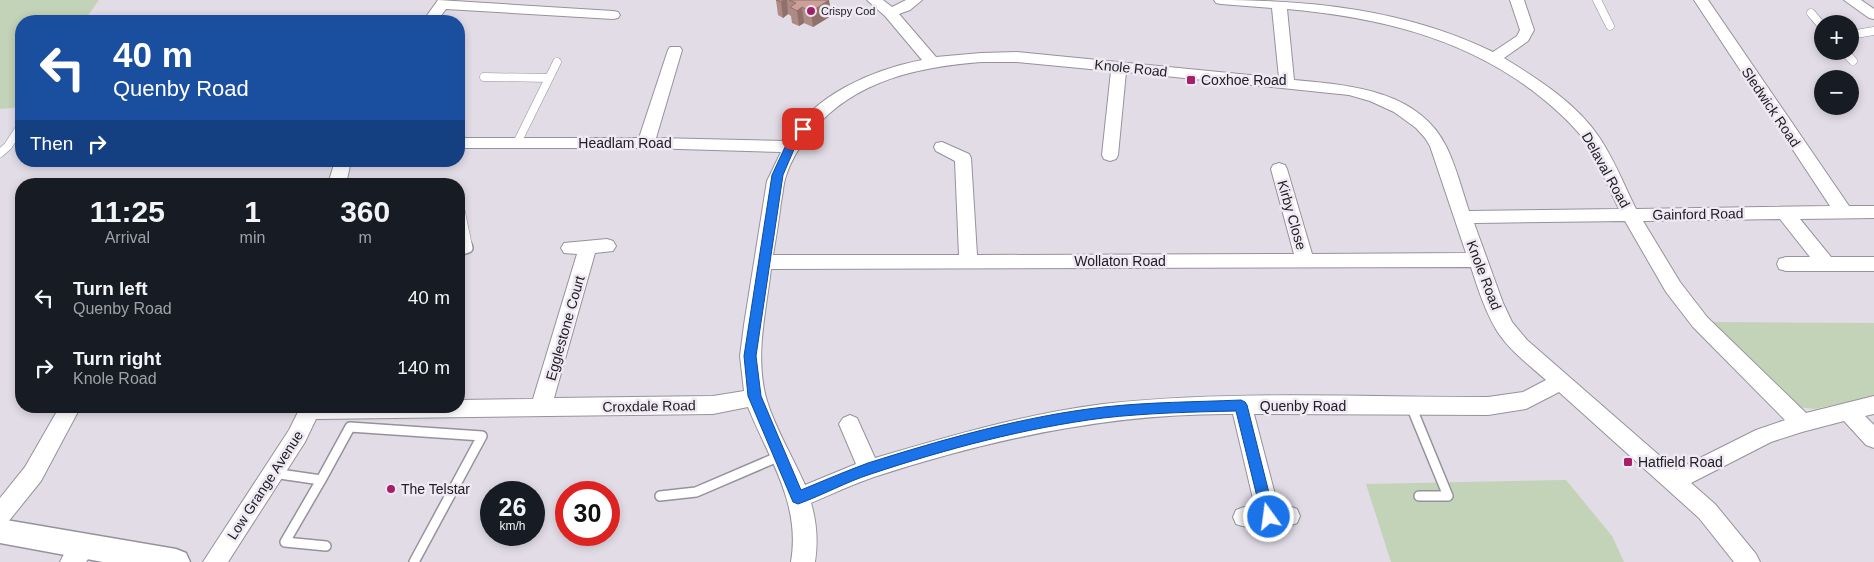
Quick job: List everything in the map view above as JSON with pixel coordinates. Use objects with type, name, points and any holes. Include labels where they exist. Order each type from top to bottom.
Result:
[{"type":"street","points":[[874,0],[890,13],[931,61]]},
{"type":"street","points":[[890,13],[905,7],[915,0]]},
{"type":"street","name":"Delaval Road","points":[[1222,0],[1355,13],[1402,22],[1453,40],[1495,58],[1539,88],[1578,122],[1592,139],[1630,215],[1663,271],[1700,322],[1802,423]]},
{"type":"street","points":[[1495,58],[1523,38],[1527,30],[1517,0]]},
{"type":"street","name":"Sledwick Road","points":[[1701,0],[1746,70],[1844,213]]},
{"type":"street","points":[[1851,0],[1874,15]]},
{"type":"street","points":[[434,15],[444,2],[613,15]]},
{"type":"street","points":[[1279,5],[1287,84]]},
{"type":"street","points":[[646,143],[676,48]]},
{"type":"street","name":"Knole Road","points":[[803,562],[806,541],[805,523],[798,498],[755,396],[750,356],[778,175],[790,147],[803,129],[851,90],[888,73],[931,61],[982,56],[1016,57],[1119,67],[1363,93],[1381,99],[1409,113],[1432,135],[1438,146],[1477,260],[1493,303],[1505,327],[1520,345],[1707,512],[1748,562]]},
{"type":"street","points":[[1110,155],[1119,67]]},
{"type":"street","name":"Headlam Road","points":[[465,144],[646,143],[790,147]]},
{"type":"street","points":[[942,147],[970,154],[968,261]]},
{"type":"street","name":"Kirby Close","points":[[1278,167],[1306,261]]},
{"type":"street","name":"Gainford Road","points":[[1462,217],[1874,212]]},
{"type":"street","points":[[1785,213],[1825,263]]},
{"type":"street","name":"Egglestone Court","points":[[541,408],[588,247]]},
{"type":"street","name":"Wollaton Road","points":[[764,262],[1477,260]]},
{"type":"street","points":[[1786,264],[1874,264]]},
{"type":"street","name":"Quenby Road","points":[[798,498],[868,469],[972,439],[1055,420],[1148,409],[1241,405],[1488,406],[1526,400],[1561,382]]},
{"type":"street","name":"Croxdale Road","points":[[465,408],[713,405],[740,401],[755,396]]},
{"type":"street","points":[[1241,405],[1279,516],[1244,517]]},
{"type":"street","points":[[1674,481],[1764,436],[1802,423],[1874,405]]},
{"type":"street","points":[[1847,411],[1874,440]]},
{"type":"street","points":[[0,515],[33,474],[68,413]]},
{"type":"street","name":"Low Grange Avenue","points":[[215,562],[297,436],[308,413]]},
{"type":"street","points":[[850,424],[868,469]]},
{"type":"street","points":[[0,531],[78,554],[176,562]]},
{"type":"lane","points":[[1597,0],[1610,26]]},
{"type":"lane","points":[[1859,33],[1874,30]]},
{"type":"lane","points":[[517,143],[557,62]]},
{"type":"lane","points":[[484,76],[549,78]]},
{"type":"lane","points":[[0,153],[8,146],[15,135]]},
{"type":"lane","points":[[465,233],[468,248],[465,249]]},
{"type":"lane","points":[[1411,406],[1448,496],[1419,496]]},
{"type":"lane","points":[[326,546],[285,542],[350,427],[482,436],[414,562]]},
{"type":"lane","points":[[660,496],[696,492],[780,456]]},
{"type":"lane","points":[[273,473],[321,480]]},
{"type":"green space","points":[[0,0],[99,0],[88,15],[15,15],[15,108],[0,109]]},
{"type":"green space","points":[[1712,322],[1874,323],[1874,396],[1815,409],[1796,407]]},
{"type":"green space","points":[[1566,480],[1612,536],[1624,562],[1391,562],[1366,484]]},
{"type":"building","points":[[789,0],[829,0],[811,12],[802,7],[797,11],[790,7],[796,3]]},
{"type":"place","name":"Crispy Cod","points":[[811,11]]},
{"type":"place","name":"Coxhoe Road","points":[[1191,80]]},
{"type":"place","name":"Hatfield Road","points":[[1628,462]]},
{"type":"place","name":"The Telstar","points":[[391,489]]},
{"type":"route","points":[[803,129],[790,147],[778,175],[750,356],[755,396],[798,498],[868,469],[972,439],[1055,420],[1104,413],[1165,408],[1241,405],[1269,517]]}]
